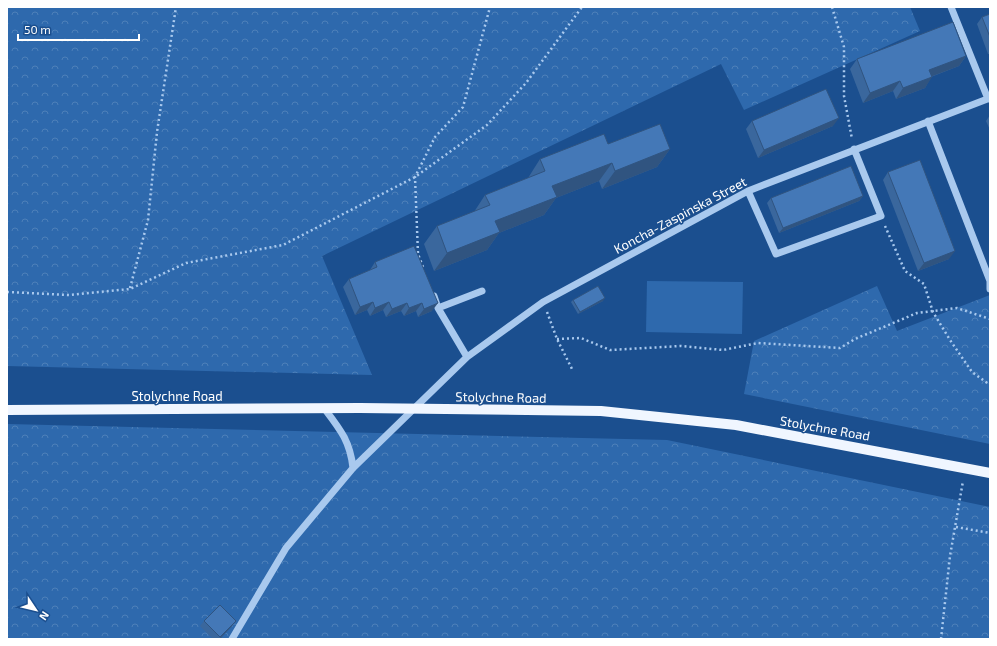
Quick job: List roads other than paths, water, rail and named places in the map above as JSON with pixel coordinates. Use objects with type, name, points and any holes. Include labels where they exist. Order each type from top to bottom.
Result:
[{"type":"main road","name":"Stolychne Road","points":[[7,410],[324,408],[601,411],[736,425],[990,473]]},
{"type":"street","points":[[951,7],[989,98]]},
{"type":"street","name":"Koncha-Zaspinska Street","points":[[232,639],[286,548],[353,468],[467,357],[543,302],[748,191],[989,98]]},
{"type":"street","points":[[928,121],[990,285],[990,289]]},
{"type":"street","points":[[748,191],[776,254],[881,216],[854,149]]},
{"type":"street","points":[[425,273],[438,308],[467,357]]},
{"type":"street","points":[[438,308],[482,291]]},
{"type":"street","points":[[324,408],[344,433],[352,452],[353,468]]}]
